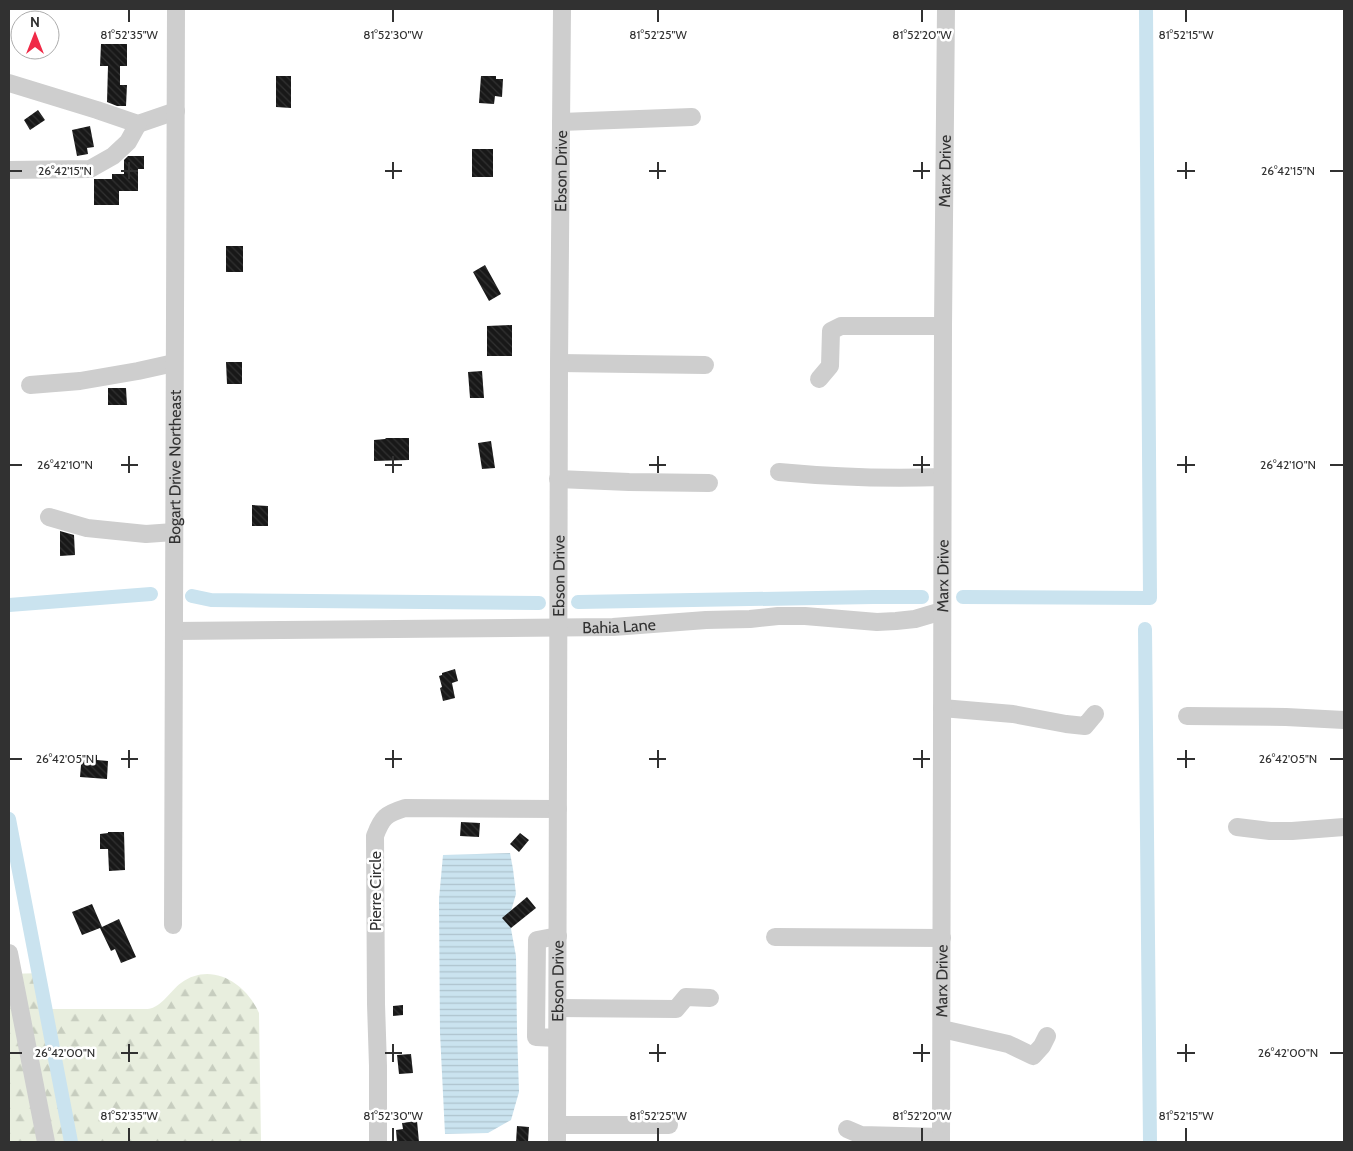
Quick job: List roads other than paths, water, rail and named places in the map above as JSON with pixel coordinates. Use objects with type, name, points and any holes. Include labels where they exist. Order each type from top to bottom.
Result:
[{"type":"street","name":"Bogart Drive Northeast","points":[[173,925],[176,9]]},
{"type":"street","name":"Ebson Drive","points":[[557,1134],[558,363],[562,9]]},
{"type":"street","name":"Marx Drive","points":[[941,1139],[942,477],[946,9]]},
{"type":"street","points":[[9,84],[138,124],[176,111]]},
{"type":"street","points":[[561,122],[692,117]]},
{"type":"street","points":[[9,170],[90,169],[113,156],[128,142],[138,124]]},
{"type":"street","points":[[819,379],[830,366],[831,331],[841,326],[943,326]]},
{"type":"street","points":[[30,385],[80,381],[174,363]]},
{"type":"street","points":[[558,363],[704,365]]},
{"type":"street","points":[[779,472],[817,476],[891,479],[942,477]]},
{"type":"street","points":[[558,479],[709,483]]},
{"type":"street","points":[[49,516],[87,528],[146,534],[174,532]]},
{"type":"street","name":"Bahia Lane","points":[[174,631],[613,627],[778,616],[805,616],[877,622],[914,619],[942,611]]},
{"type":"street","points":[[942,708],[1013,714],[1085,726],[1095,714]]},
{"type":"street","points":[[1187,716],[1344,720]]},
{"type":"street","name":"Pierre Circle","points":[[378,1142],[375,836],[380,822],[391,812],[405,808],[558,808]]},
{"type":"street","points":[[1237,827],[1270,831],[1344,828]]},
{"type":"street","points":[[557,1038],[536,1037],[536,1012],[537,940],[558,936]]},
{"type":"street","points":[[776,938],[942,938]]},
{"type":"street","points":[[9,953],[46,1142]]},
{"type":"street","points":[[558,1008],[676,1009],[686,997],[710,998]]},
{"type":"street","points":[[942,1029],[1008,1044],[1033,1056],[1042,1046],[1047,1036]]},
{"type":"street","points":[[557,1134],[669,1125]]},
{"type":"street","points":[[847,1129],[861,1136],[941,1139]]},
{"type":"water","points":[[510,853],[516,894],[509,918],[516,956],[519,1092],[511,1120],[488,1133],[445,1134],[440,1033],[439,899],[443,855]]},
{"type":"waterway","points":[[963,597],[1150,598],[1146,9]]},
{"type":"waterway","points":[[9,605],[151,594]]},
{"type":"waterway","points":[[192,596],[211,600],[539,603]]},
{"type":"waterway","points":[[578,602],[922,597]]},
{"type":"waterway","points":[[1145,629],[1150,1142]]},
{"type":"waterway","points":[[9,819],[71,1142]]}]
